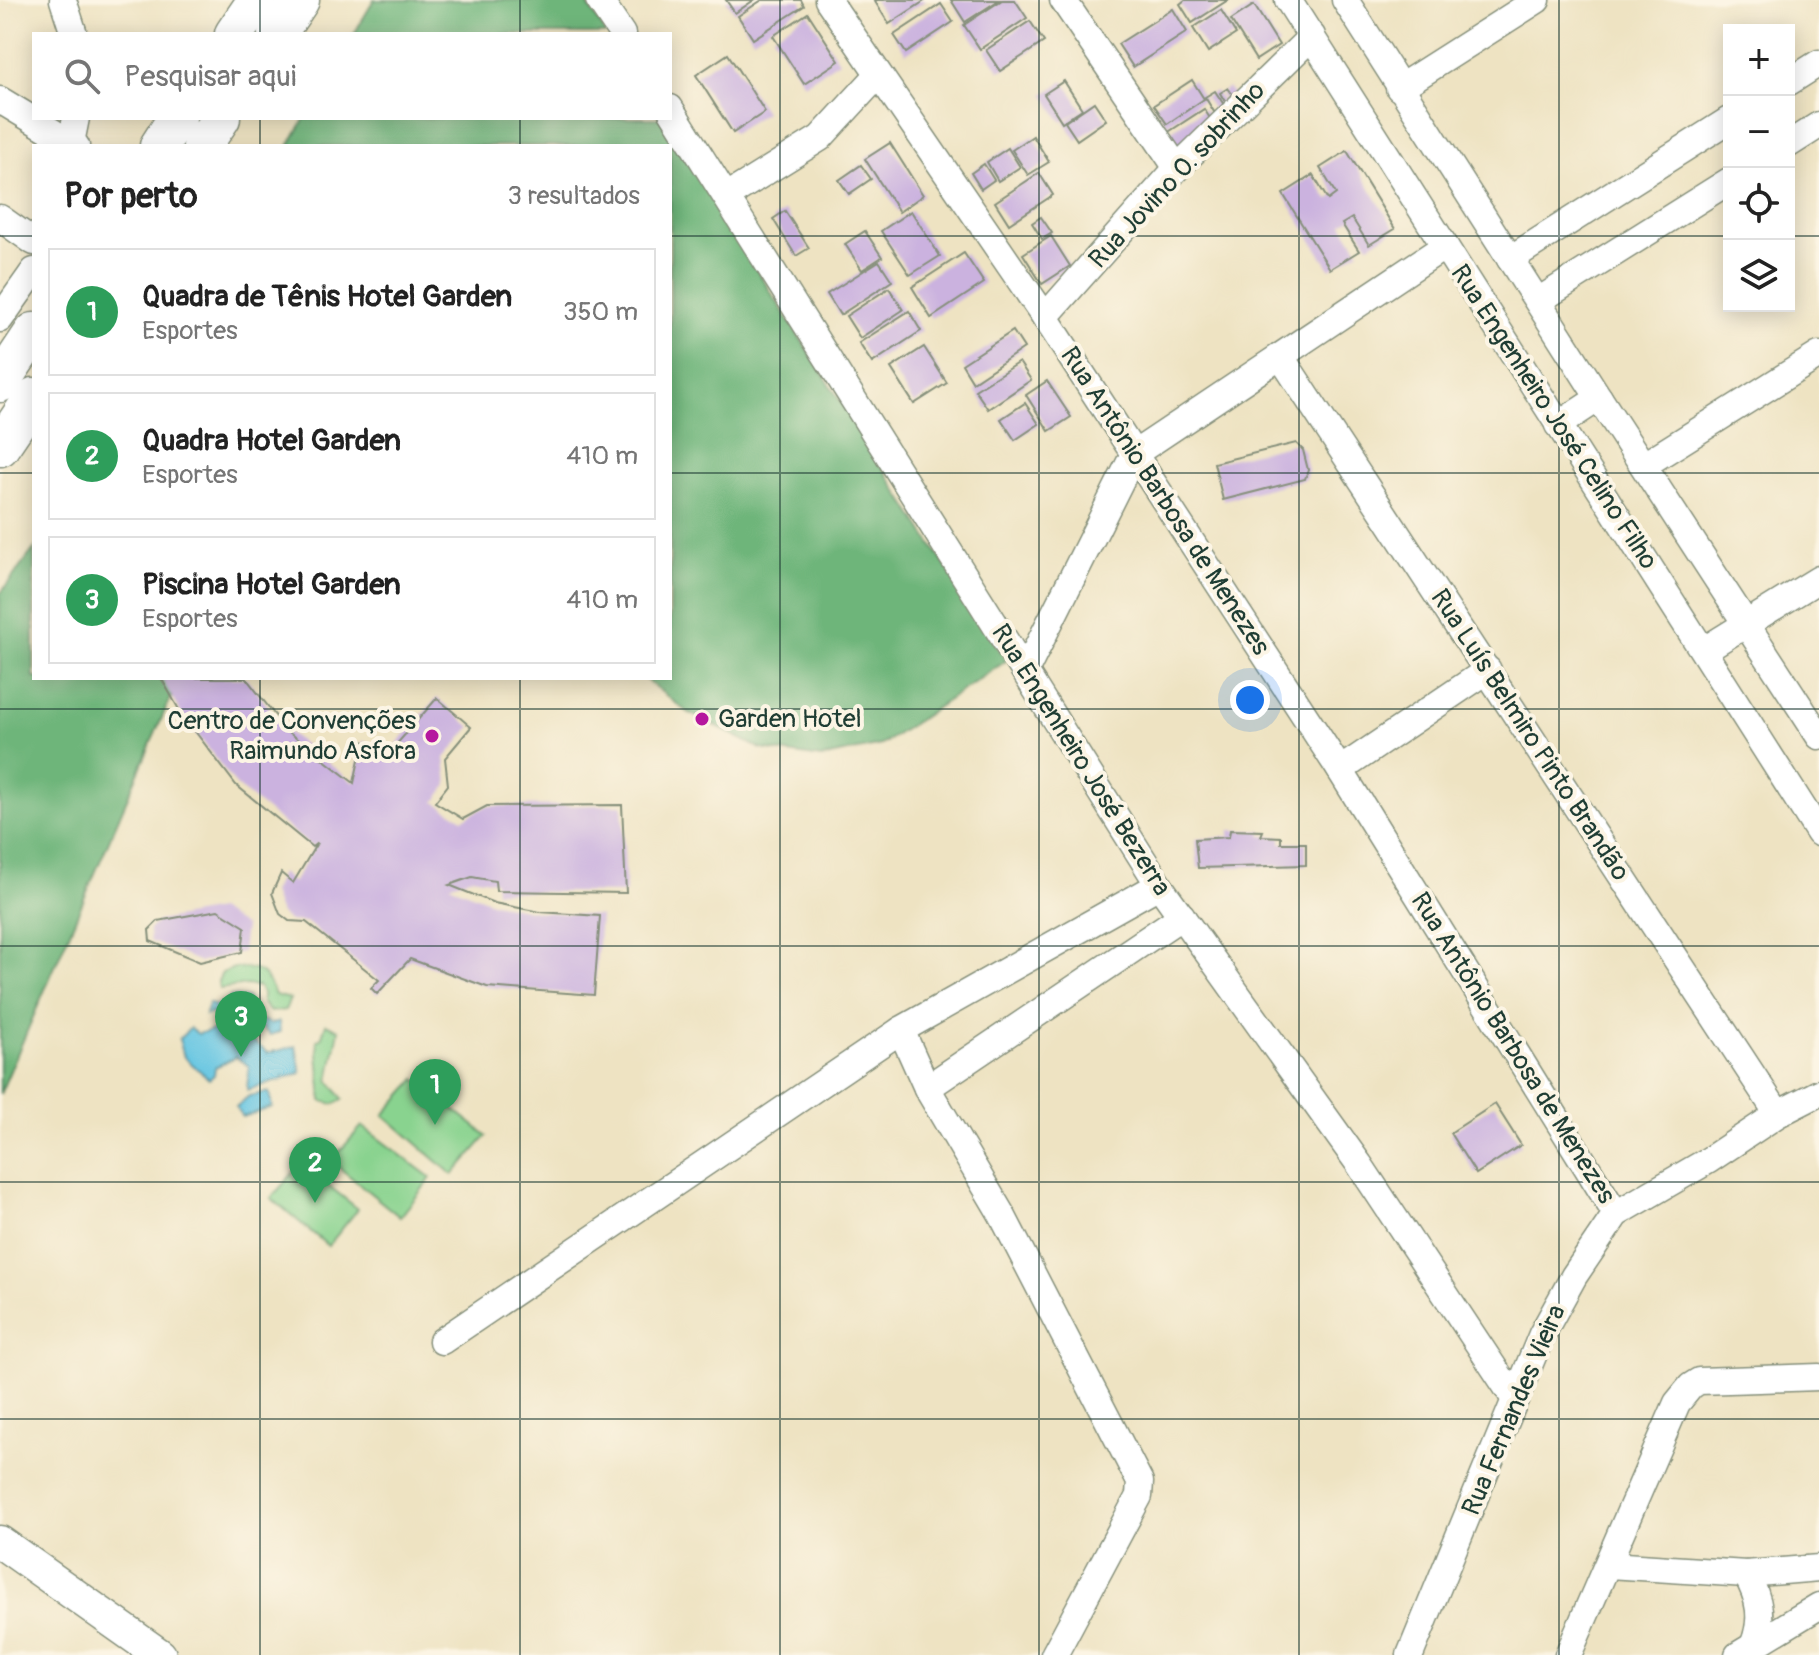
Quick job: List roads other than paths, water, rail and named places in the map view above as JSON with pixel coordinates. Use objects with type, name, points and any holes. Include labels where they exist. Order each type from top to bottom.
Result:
[{"type":"highway","points":[[235,32],[257,0]]},
{"type":"highway","points":[[278,32],[300,0]]},
{"type":"highway","points":[[160,144],[176,120]]},
{"type":"highway","points":[[203,144],[220,120]]},
{"type":"highway","points":[[0,383],[32,335]]},
{"type":"highway","points":[[0,447],[32,400]]},
{"type":"main road","points":[[0,1542],[160,1655]]},
{"type":"street","points":[[63,0],[73,32]]},
{"type":"street","points":[[599,0],[621,32]]},
{"type":"street","name":"Rua Antônio Barbosa de Menezes","points":[[828,0],[1045,317],[1340,770],[1616,1214]]},
{"type":"street","points":[[1063,0],[1177,168]]},
{"type":"street","name":"Rua Engenheiro José Celino Filho","points":[[1288,0],[1819,833]]},
{"type":"street","name":"Rua Engenheiro José Celino Filho","points":[[1345,0],[1819,736]]},
{"type":"street","points":[[1399,88],[1537,0]]},
{"type":"street","name":"Rua Jovino O. sobrinho","points":[[1045,317],[1177,168],[1312,36]]},
{"type":"street","points":[[1795,78],[1819,63]]},
{"type":"street","points":[[727,196],[820,138],[878,75]]},
{"type":"street","points":[[0,100],[32,116]]},
{"type":"street","name":"Rua Engenheiro José Bezerra","points":[[672,111],[1159,885],[1359,1164],[1514,1398]]},
{"type":"street","points":[[41,120],[74,136]]},
{"type":"street","points":[[1510,259],[1723,124]]},
{"type":"street","points":[[1795,140],[1819,125]]},
{"type":"street","points":[[1538,301],[1723,185]]},
{"type":"street","points":[[0,218],[32,241]]},
{"type":"street","points":[[1025,672],[1134,454],[1445,246]]},
{"type":"street","points":[[0,319],[32,274]]},
{"type":"street","points":[[1644,465],[1819,355]]},
{"type":"street","name":"Rua Luís Belmiro Pinto Brandão","points":[[1281,357],[1778,1114]]},
{"type":"street","points":[[1558,425],[1599,398]]},
{"type":"street","points":[[1704,650],[1819,579]]},
{"type":"street","points":[[1340,770],[1488,670]]},
{"type":"street","points":[[442,1341],[901,1030],[1159,885]]},
{"type":"street","points":[[927,1088],[1182,916]]},
{"type":"street","points":[[901,1030],[927,1088],[1002,1215],[1140,1482],[1139,1496],[1054,1655]]},
{"type":"street","name":"Rua Fernandes Vieira","points":[[1410,1655],[1542,1334],[1574,1276],[1616,1214],[1709,1160],[1778,1114],[1819,1093]]},
{"type":"street","points":[[1568,1655],[1677,1403],[1691,1386],[1709,1379],[1819,1377]]},
{"type":"street","points":[[1609,1565],[1746,1574],[1819,1568]]},
{"type":"street","points":[[1746,1574],[1761,1609],[1759,1631],[1746,1650]]},
{"type":"street","points":[[1746,1650],[1819,1606]]},
{"type":"water","points":[[231,996],[247,998],[255,1017],[271,1024],[279,1022],[280,1032],[270,1035],[238,1009],[205,1015],[209,1003],[215,1006]]},
{"type":"water","points":[[232,1024],[268,1053],[296,1046],[301,1073],[247,1090],[249,1066],[236,1057],[215,1067],[214,1075],[209,1079],[184,1057],[179,1039],[190,1028],[198,1034]]},
{"type":"water","points":[[269,1092],[272,1107],[243,1117],[236,1107],[249,1096]]},
{"type":"place","name":"Garden Hotel","points":[[702,719]]},
{"type":"place","name":"Centro de Convenções Raimundo Asfora","points":[[432,736]]},
{"type":"place","name":"Piscina Hotel Garden","points":[[241,1057]]},
{"type":"place","name":"Quadra de Tênis Hotel Garden","points":[[435,1125]]},
{"type":"place","name":"Quadra Hotel Garden","points":[[315,1203]]}]
